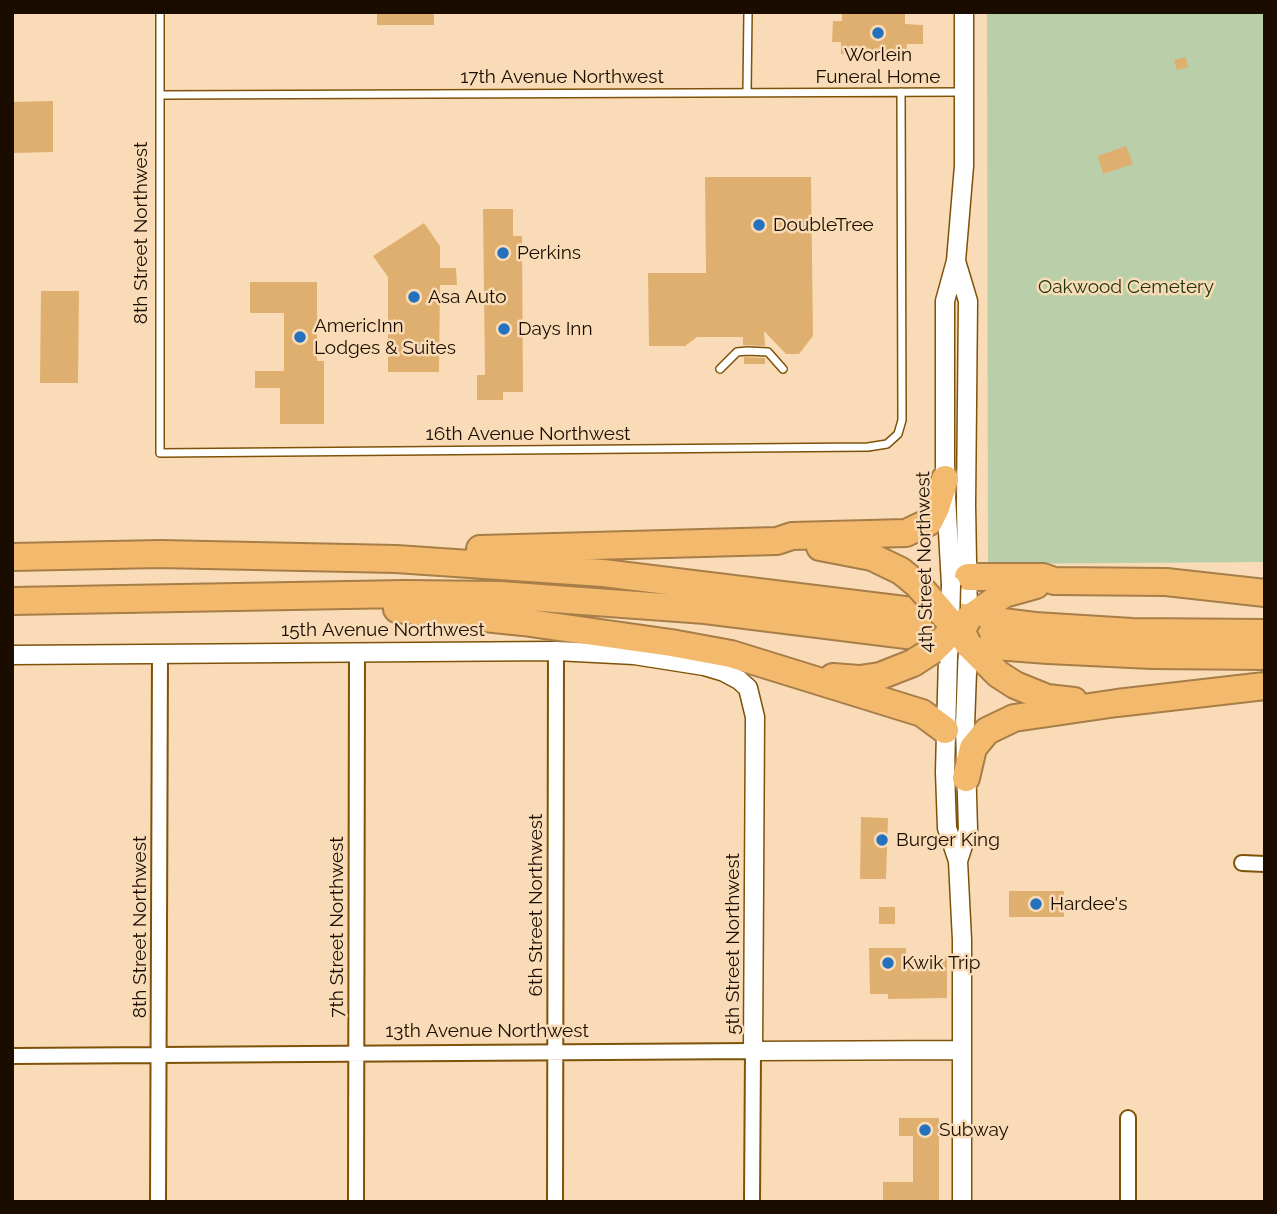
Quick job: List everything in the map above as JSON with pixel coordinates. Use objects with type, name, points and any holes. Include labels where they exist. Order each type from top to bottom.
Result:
[{"type":"highway","points":[[776,541],[792,536],[906,533],[929,522],[945,479]]},
{"type":"highway","points":[[310,555],[776,541],[839,550],[872,557],[901,571],[959,627],[998,674],[1014,685],[1047,698],[1117,703]]},
{"type":"highway","points":[[12,557],[160,554],[409,559],[603,573],[1035,626],[1132,632],[1265,633]]},
{"type":"highway","points":[[959,627],[1043,577],[1054,581]]},
{"type":"highway","points":[[770,666],[788,664],[829,677],[859,679],[880,676],[913,663],[933,650],[1004,594],[1054,581],[1166,582],[1265,593]]},
{"type":"highway","points":[[12,601],[404,594],[553,598],[705,610],[1035,649],[1152,656],[1265,656]]},
{"type":"highway","points":[[274,597],[510,621],[731,654],[922,713],[945,730]]},
{"type":"highway","points":[[966,778],[973,748],[987,731],[1000,723],[1044,713],[1265,686]]},
{"type":"street","name":"4th Street Northwest","points":[[958,862],[968,830],[959,627],[945,479],[945,301],[956,261],[964,166],[964,12]]},
{"type":"street","name":"4th Street Northwest","points":[[956,261],[968,301],[966,505],[959,627],[945,730],[947,828],[958,862],[962,940],[962,1202]]},
{"type":"street","name":"15th Avenue Northwest","points":[[12,655],[556,651],[634,655],[704,666],[740,680],[748,688]]},
{"type":"street","name":"6th Street Northwest","points":[[555,1202],[556,651]]},
{"type":"street","name":"7th Street Northwest","points":[[356,652],[356,1202]]},
{"type":"street","name":"8th Street Northwest","points":[[158,1202],[160,653]]},
{"type":"street","name":"5th Street Northwest","points":[[748,688],[755,717],[752,1202]]},
{"type":"street","points":[[1242,863],[1265,864]]},
{"type":"street","name":"13th Avenue Northwest","points":[[12,1056],[962,1050]]},
{"type":"street","points":[[1128,1118],[1128,1202]]},
{"type":"lane","name":"8th Street Northwest","points":[[160,12],[160,453]]},
{"type":"lane","points":[[747,92],[748,12]]},
{"type":"lane","name":"16th Avenue Northwest","points":[[160,453],[868,447],[887,444],[898,434],[902,420],[901,92]]},
{"type":"lane","name":"17th Avenue Northwest","points":[[160,94],[964,92]]},
{"type":"lane","points":[[720,369],[737,352],[763,351],[772,356],[783,369]]},
{"type":"green space","name":"Oakwood Cemetery","points":[[987,12],[1265,12],[1265,562],[988,564]]},
{"type":"building","points":[[377,12],[434,12],[434,25],[377,25]]},
{"type":"building","name":"Worlein Funeral Home","points":[[842,12],[905,12],[905,24],[923,25],[923,44],[907,44],[906,55],[841,54],[841,42],[832,42],[833,21],[842,21]]},
{"type":"building","points":[[1186,57],[1188,67],[1177,70],[1174,60]]},
{"type":"building","points":[[53,101],[53,152],[12,153],[12,102]]},
{"type":"building","points":[[1126,146],[1133,164],[1103,174],[1098,156]]},
{"type":"building","name":"DoubleTree","points":[[705,177],[811,177],[813,336],[799,354],[786,354],[764,331],[765,346],[743,345],[743,337],[697,337],[685,346],[649,346],[648,273],[706,273]]},
{"type":"building","name":"Days Inn","points":[[483,209],[513,209],[513,236],[522,236],[523,392],[503,392],[503,400],[477,400],[477,375],[485,375]]},
{"type":"building","name":"Asa Auto","points":[[424,223],[440,246],[440,268],[456,268],[457,285],[440,285],[439,372],[388,372],[388,277],[373,256]]},
{"type":"building","name":"AmericInn Lodges & Suites","points":[[250,282],[317,282],[317,361],[324,361],[324,424],[280,424],[280,388],[255,388],[255,371],[284,371],[284,313],[250,313]]},
{"type":"building","points":[[41,291],[79,291],[78,383],[40,383]]},
{"type":"building","points":[[744,357],[765,358],[765,364],[744,364]]},
{"type":"building","points":[[861,817],[888,818],[886,879],[860,879]]},
{"type":"building","name":"Hardee's","points":[[1009,891],[1064,891],[1064,917],[1009,917]]},
{"type":"building","points":[[879,907],[895,907],[895,924],[879,924]]},
{"type":"building","points":[[869,948],[906,948],[906,958],[947,957],[947,998],[888,999],[888,994],[870,994]]},
{"type":"building","points":[[899,1118],[939,1118],[939,1202],[883,1202],[883,1182],[913,1182],[913,1136],[899,1136]]},
{"type":"place","name":"Worlein Funeral Home","points":[[878,33]]},
{"type":"place","name":"DoubleTree","points":[[759,225]]},
{"type":"place","name":"Perkins","points":[[503,253]]},
{"type":"place","name":"Asa Auto","points":[[414,297]]},
{"type":"place","name":"Days Inn","points":[[504,329]]},
{"type":"place","name":"AmericInn Lodges & Suites","points":[[300,337]]},
{"type":"place","name":"Burger King","points":[[882,840]]},
{"type":"place","name":"Hardee's","points":[[1036,904]]},
{"type":"place","name":"Kwik Trip","points":[[888,963]]},
{"type":"place","name":"Subway","points":[[925,1130]]}]
